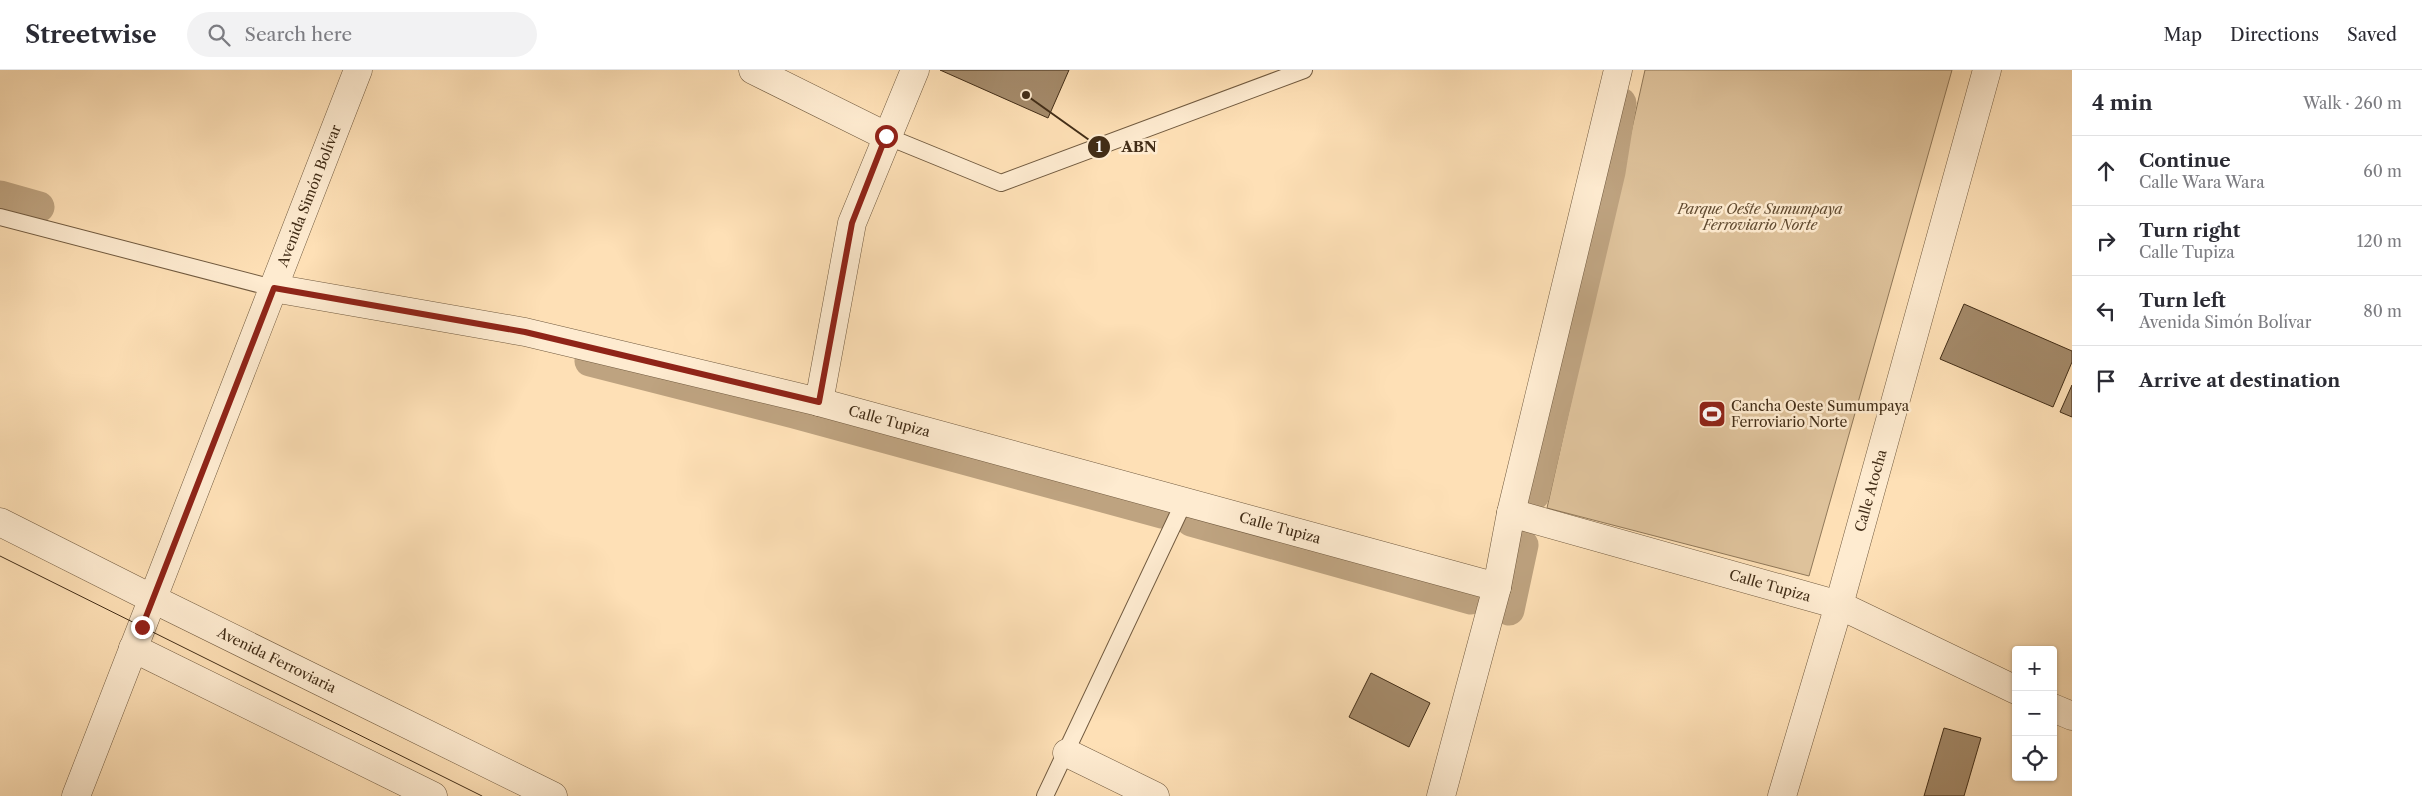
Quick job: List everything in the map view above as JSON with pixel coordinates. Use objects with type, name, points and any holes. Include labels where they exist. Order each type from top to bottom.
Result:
[{"type":"street","name":"Avenida Simón Bolívar","points":[[76,796],[358,70]]},
{"type":"street","points":[[753,70],[886,136]]},
{"type":"street","points":[[819,402],[852,223],[914,70]]},
{"type":"street","points":[[1441,796],[1497,587],[1511,512],[1618,70]]},
{"type":"street","name":"Calle Atocha","points":[[1782,796],[1840,605],[1987,70]]},
{"type":"street","name":"Calle Tupiza","points":[[274,288],[525,332],[819,402],[1497,587]]},
{"type":"street","name":"Calle Tupiza","points":[[1511,512],[1840,605],[2012,688]]},
{"type":"street","name":"Avenida Ferroviaria","points":[[0,522],[553,796]]},
{"type":"street","points":[[133,648],[433,796]]},
{"type":"street","points":[[2057,710],[2072,716]]},
{"type":"street","points":[[1067,753],[1155,796]]},
{"type":"lane","points":[[886,136],[1001,183],[1304,70]]},
{"type":"lane","points":[[0,217],[274,288]]},
{"type":"lane","points":[[1045,796],[1067,753],[1184,502]]},
{"type":"green space","name":"Parque Oeste Sumumpaya Ferroviario Norte","points":[[1645,70],[1952,70],[1809,576],[1547,508]]},
{"type":"building","points":[[940,70],[1069,70],[1048,118]]},
{"type":"building","points":[[1964,304],[2072,351],[2072,362],[2053,407],[1940,359]]},
{"type":"building","points":[[2072,385],[2072,417],[2060,412]]},
{"type":"building","points":[[1371,673],[1430,703],[1409,747],[1349,717]]},
{"type":"building","points":[[1944,728],[1981,738],[1964,796],[1924,796]]},
{"type":"waterway","points":[[1534,495],[1610,172],[1621,103]]},
{"type":"waterway","points":[[0,196],[39,207]]},
{"type":"waterway","points":[[590,361],[794,413],[1162,513]]},
{"type":"waterway","points":[[1191,521],[1471,599]]},
{"type":"waterway","points":[[1509,610],[1523,545]]},
{"type":"tram line","points":[[0,556],[482,796]]},
{"type":"place","name":"ABN","points":[[1026,95]]},
{"type":"place","name":"Cancha Oeste Sumumpaya Ferroviario Norte","points":[[1712,414]]},
{"type":"route","points":[[142,627],[274,288],[525,332],[819,402],[852,223],[886,136]]}]
